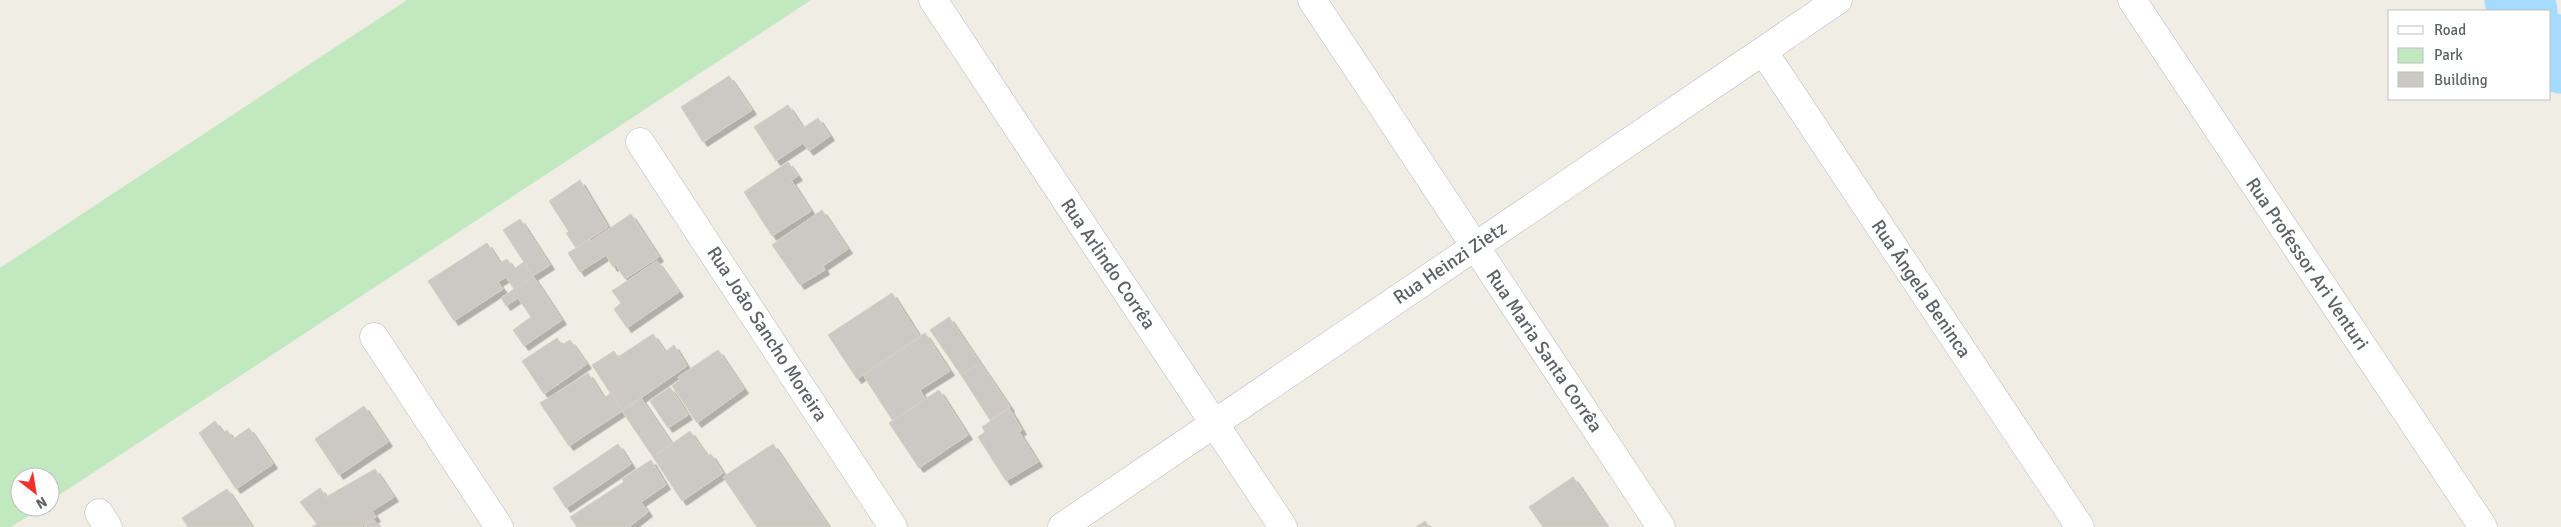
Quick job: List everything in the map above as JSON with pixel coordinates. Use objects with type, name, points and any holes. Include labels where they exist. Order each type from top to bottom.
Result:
[{"type":"street","name":"Rua Arlindo Corrêa","points":[[933,0],[1283,527]]},
{"type":"street","name":"Rua Maria Santa Corrêa","points":[[1312,0],[1661,527]]},
{"type":"street","name":"Rua Heinzi Zietz","points":[[1062,527],[1838,0]]},
{"type":"street","name":"Rua Professor Ari Venturi","points":[[2132,0],[2483,527]]},
{"type":"street","name":"Rua Ângela Beninca","points":[[1763,51],[2080,527]]},
{"type":"street","name":"Rua João Sancho Moreira","points":[[640,142],[893,527]]},
{"type":"street","points":[[374,337],[499,527]]},
{"type":"green space","points":[[407,0],[811,0],[60,494],[60,467],[10,467],[10,517],[26,517],[11,527],[0,527],[0,268]]},
{"type":"building","points":[[729,76],[752,110],[703,142],[681,107]]},
{"type":"building","points":[[788,105],[803,128],[818,118],[830,136],[809,151],[803,143],[776,161],[754,127]]},
{"type":"building","points":[[788,162],[798,176],[791,180],[811,211],[772,236],[744,192]]},
{"type":"building","points":[[580,180],[608,227],[576,248],[566,233],[569,232],[549,201]]},
{"type":"building","points":[[822,210],[848,249],[823,266],[825,270],[800,285],[772,245]]},
{"type":"building","points":[[631,214],[659,257],[625,279],[616,265],[613,267],[606,255],[580,272],[568,253],[590,239],[591,241]]},
{"type":"building","points":[[520,219],[550,265],[533,276],[503,230]]},
{"type":"building","points":[[487,243],[500,263],[507,259],[514,269],[524,262],[533,276],[514,289],[506,277],[498,282],[503,289],[454,321],[428,281]]},
{"type":"building","points":[[657,261],[679,292],[627,328],[614,309],[621,303],[612,291]]},
{"type":"building","points":[[533,276],[562,320],[524,346],[513,330],[531,317],[518,298],[506,306],[501,298]]},
{"type":"building","points":[[892,293],[920,337],[857,379],[828,335]]},
{"type":"building","points":[[949,317],[980,363],[961,375],[930,330]]},
{"type":"building","points":[[925,333],[950,371],[920,390],[925,399],[893,421],[863,375]]},
{"type":"building","points":[[653,334],[665,352],[674,345],[687,366],[622,411],[592,365],[614,351],[618,357]]},
{"type":"building","points":[[557,338],[562,345],[570,340],[587,364],[544,394],[522,361]]},
{"type":"building","points":[[718,350],[744,389],[697,423],[672,386],[680,380],[678,377]]},
{"type":"building","points":[[980,363],[1010,407],[990,420],[961,375]]},
{"type":"building","points":[[588,373],[604,398],[611,393],[622,411],[569,446],[540,403]]},
{"type":"building","points":[[670,387],[688,415],[668,428],[650,401]]},
{"type":"building","points":[[939,390],[968,435],[919,468],[889,423]]},
{"type":"building","points":[[641,398],[672,444],[653,457],[622,411]]},
{"type":"building","points":[[364,406],[388,442],[339,475],[315,439]]},
{"type":"building","points":[[1009,408],[1022,430],[1019,432],[1038,462],[1006,481],[978,437],[985,432],[982,427]]},
{"type":"building","points":[[215,421],[223,433],[227,430],[233,439],[249,428],[273,464],[236,489],[199,433]]},
{"type":"building","points":[[690,431],[707,456],[711,454],[723,473],[682,501],[653,457]]},
{"type":"building","points":[[618,444],[631,464],[566,508],[553,488]]},
{"type":"building","points":[[773,444],[829,527],[757,527],[723,477]]},
{"type":"building","points":[[651,460],[666,485],[641,502],[648,512],[629,527],[577,527],[570,517],[624,482],[622,479]]},
{"type":"building","points":[[375,469],[394,497],[372,511],[376,517],[361,527],[312,527],[317,524],[300,502],[320,488],[326,497]]},
{"type":"building","points":[[1573,477],[1607,527],[1543,527],[1529,507]]},
{"type":"building","points":[[227,489],[252,527],[188,527],[182,518]]},
{"type":"building","points":[[374,520],[379,527],[364,527]]},
{"type":"building","points":[[1425,521],[1429,527],[1416,527]]},
{"type":"waterway","points":[[2517,0],[2524,10]]},
{"type":"waterway","points":[[2551,46],[2561,61]]}]
